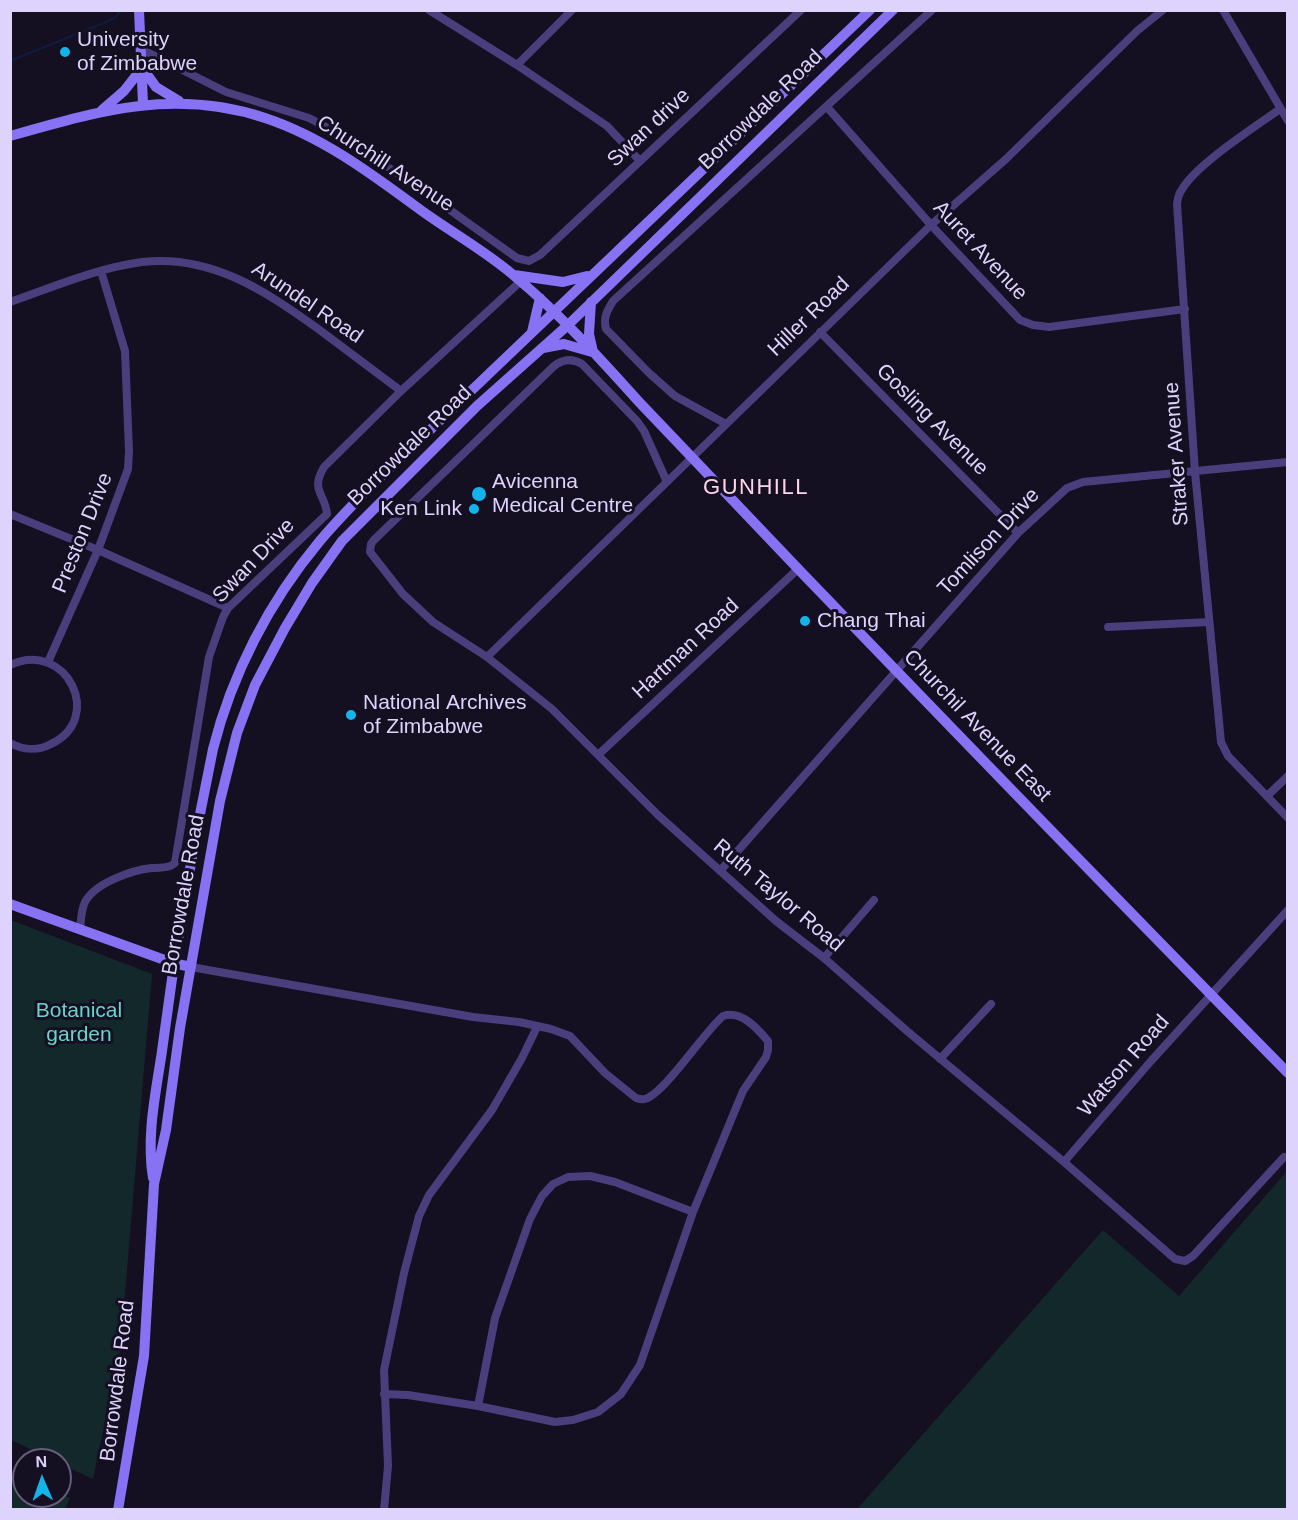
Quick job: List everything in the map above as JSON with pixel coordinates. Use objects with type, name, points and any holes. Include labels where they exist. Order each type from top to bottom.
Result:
[{"type":"main road","points":[[140,10],[143,104]]},
{"type":"main road","name":"Borrowdale Road","points":[[154,1184],[151,1167],[152,1129],[173,963],[202,806],[221,720],[237,675],[264,622],[307,558],[363,494],[870,10]]},
{"type":"main road","name":"Borrowdale Road","points":[[118,1509],[144,1356],[154,1184],[166,1130],[220,801],[237,733],[255,685],[285,628],[342,541],[469,414],[568,325],[892,10]]},
{"type":"main road","points":[[142,67],[156,87],[184,104]]},
{"type":"main road","points":[[102,110],[124,91],[142,67]]},
{"type":"main road","name":"Churchill Avenue","points":[[10,136],[102,110],[143,104],[184,104],[225,108],[285,125],[328,146],[518,278],[568,325]]},
{"type":"main road","points":[[518,278],[562,282],[591,275]]},
{"type":"main road","points":[[531,334],[540,297]]},
{"type":"main road","points":[[542,348],[564,344],[593,352],[589,334],[591,302]]},
{"type":"main road","name":"Churchil Avenue East","points":[[568,325],[798,569],[1287,1073]]},
{"type":"main road","points":[[10,904],[173,963],[191,967]]},
{"type":"street","points":[[429,10],[517,65],[607,126],[640,161]]},
{"type":"street","points":[[517,65],[572,10]]},
{"type":"street","name":"Swan drive","points":[[435,199],[518,258],[528,261],[540,255],[801,10]]},
{"type":"street","points":[[726,424],[675,396],[649,373],[606,329],[604,320],[606,314],[614,301],[932,10]]},
{"type":"street","name":"Hiller Road","points":[[487,657],[931,225],[1005,159],[1137,31],[1163,10]]},
{"type":"street","points":[[1223,10],[1287,121]]},
{"type":"street","points":[[141,49],[226,92],[309,118],[328,128],[435,199],[425,213]]},
{"type":"street","name":"Auret Avenue","points":[[827,107],[931,225],[1020,320],[1048,327],[1185,309]]},
{"type":"street","name":"Straker Avenue","points":[[1280,109],[1203,167],[1187,182],[1179,193],[1178,218],[1196,472],[1222,747],[1287,818]]},
{"type":"street","name":"Arundel Road","points":[[10,302],[101,272],[141,262],[163,261],[204,266],[234,275],[283,303],[401,391]]},
{"type":"street","name":"Preston Drive","points":[[48,662],[98,550],[126,476],[129,460],[125,351],[101,272]]},
{"type":"street","name":"Swan Drive","points":[[80,930],[84,903],[96,890],[127,873],[169,867],[175,863],[209,657],[228,608],[327,514],[319,495],[318,484],[324,467],[518,278]]},
{"type":"street","name":"Gosling Avenue","points":[[820,332],[1018,533]]},
{"type":"street","name":"Ruth Taylor Road","points":[[667,482],[644,431],[582,364],[572,360],[563,360],[554,366],[374,540],[370,544],[370,552],[403,594],[433,622],[487,657],[561,717],[658,815],[776,921],[824,958],[1175,1259],[1185,1261],[1193,1256],[1284,1156]]},
{"type":"street","name":"Tomlison Drive","points":[[720,871],[1018,533],[1073,484],[1287,462]]},
{"type":"street","points":[[10,514],[228,608]]},
{"type":"street","name":"Hartman Road","points":[[598,756],[798,569]]},
{"type":"street","points":[[1108,627],[1209,622]]},
{"type":"street","points":[[10,665],[34,659],[48,662],[60,669],[70,679],[76,692],[77,706],[75,720],[68,732],[57,741],[45,747],[31,749],[10,743]]},
{"type":"street","points":[[1267,796],[1287,776]]},
{"type":"street","points":[[824,958],[874,900]]},
{"type":"street","name":"Watson Road","points":[[1064,1162],[1150,1061],[1287,910]]},
{"type":"street","points":[[191,967],[561,1031],[570,1036],[605,1072],[640,1100],[652,1095],[665,1083],[723,1016],[734,1014],[742,1017],[765,1037],[769,1045],[766,1058],[743,1091],[693,1212],[640,1365],[621,1394],[590,1416],[555,1422],[478,1406],[408,1395],[384,1394]]},
{"type":"street","points":[[940,1059],[991,1004]]},
{"type":"street","points":[[384,1509],[388,1466],[388,1425],[384,1394],[387,1352],[419,1216],[429,1195],[492,1110],[537,1027]]},
{"type":"street","points":[[478,1406],[495,1318],[530,1220],[542,1196],[553,1184],[568,1177],[590,1176],[615,1182],[693,1212]]},
{"type":"green space","name":"Botanical garden","points":[[11,920],[152,974],[120,1352],[93,1479],[72,1469],[72,1448],[28,1448],[11,1440]]},
{"type":"green space","points":[[1287,1171],[1287,1509],[857,1509],[1103,1230],[1179,1296]]},
{"type":"green space","points":[[11,1470],[12,1508],[65,1508],[65,1509],[11,1509]]},
{"type":"waterway","points":[[10,61],[106,22],[116,17],[121,10]]},
{"type":"place","name":"University of Zimbabwe","points":[[65,52]]},
{"type":"place","name":"Avicenna Medical Centre","points":[[479,494]]},
{"type":"place","name":"Ken Link","points":[[474,509]]},
{"type":"place","name":"Chang Thai","points":[[805,621]]},
{"type":"place","name":"National Archives of Zimbabwe","points":[[351,715]]},
{"type":"district","name":"GUNHILL","points":[[756,488]]}]
